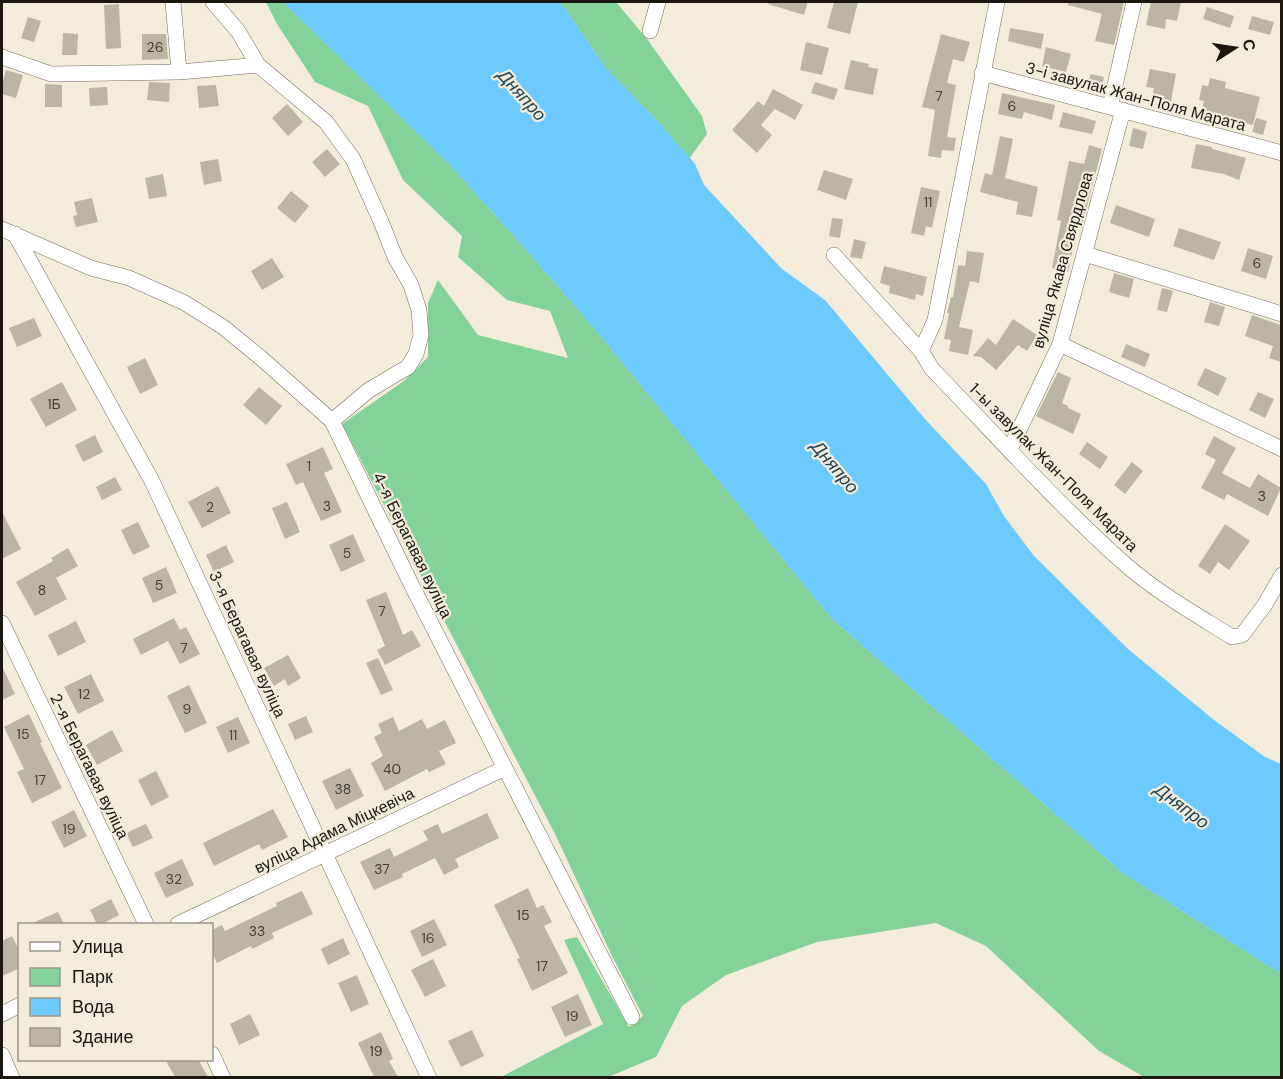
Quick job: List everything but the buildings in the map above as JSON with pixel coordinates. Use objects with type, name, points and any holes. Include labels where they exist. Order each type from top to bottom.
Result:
[{"type":"street","points":[[173,2],[179,72]]},
{"type":"street","points":[[213,2],[238,31],[258,65],[326,122],[353,159],[395,257],[411,285],[419,310],[421,335],[416,354],[408,367],[369,390],[332,422]]},
{"type":"street","points":[[650,31],[658,2]]},
{"type":"street","points":[[921,351],[935,320],[981,74],[997,2]]},
{"type":"street","name":"вуліца Якава Свярдлова","points":[[1010,449],[1060,344],[1085,254],[1117,109],[1134,2]]},
{"type":"street","points":[[2,57],[51,74],[179,72],[258,65]]},
{"type":"street","name":"3-і завулак Жан-Поля Марата","points":[[981,74],[1281,153]]},
{"type":"street","name":"4-я Берагавая вуліца","points":[[8,232],[91,268],[129,278],[185,303],[231,333],[332,422],[632,1017]]},
{"type":"street","name":"3-я Берагавая вуліца","points":[[8,232],[152,481],[429,1077]]},
{"type":"street","points":[[1085,254],[1281,314]]},
{"type":"street","name":"1-ы завулак Жан-Поля Марата","points":[[834,255],[921,351],[932,369],[1064,506],[1128,566],[1185,607],[1232,638],[1242,635],[1264,606],[1281,575]]},
{"type":"street","points":[[1060,344],[1281,449]]},
{"type":"street","name":"2-я Берагавая вуліца","points":[[2,623],[146,923]]},
{"type":"street","name":"вуліца Адама Міцкевіча","points":[[180,923],[505,768]]},
{"type":"street","points":[[2,1014],[18,1006]]},
{"type":"street","points":[[2,1055],[12,1077]]},
{"type":"street","points":[[213,1056],[223,1077]]},
{"type":"green space","points":[[266,2],[283,2],[449,164],[598,333],[832,619],[1124,874],[1281,974],[1281,1077],[1144,1077],[1099,1051],[986,946],[936,923],[817,942],[726,975],[682,1006],[656,1057],[608,1077],[501,1077],[603,1024],[564,940],[577,937],[629,1027],[643,1016],[555,834],[342,424],[404,381],[428,357],[428,303],[438,280],[478,335],[568,358],[550,311],[507,300],[458,257],[462,236],[403,180],[368,106],[315,82],[277,24]]},
{"type":"green space","points":[[560,2],[616,2],[647,39],[702,116],[707,134],[689,159],[654,117],[607,69]]},
{"type":"water","name":"Дняпро","points":[[283,2],[560,2],[607,69],[654,117],[695,164],[704,185],[782,269],[825,300],[924,418],[986,484],[1004,516],[1034,556],[1128,649],[1214,720],[1265,757],[1281,764],[1281,974],[1124,874],[832,619],[598,333],[521,244],[449,164]]}]
